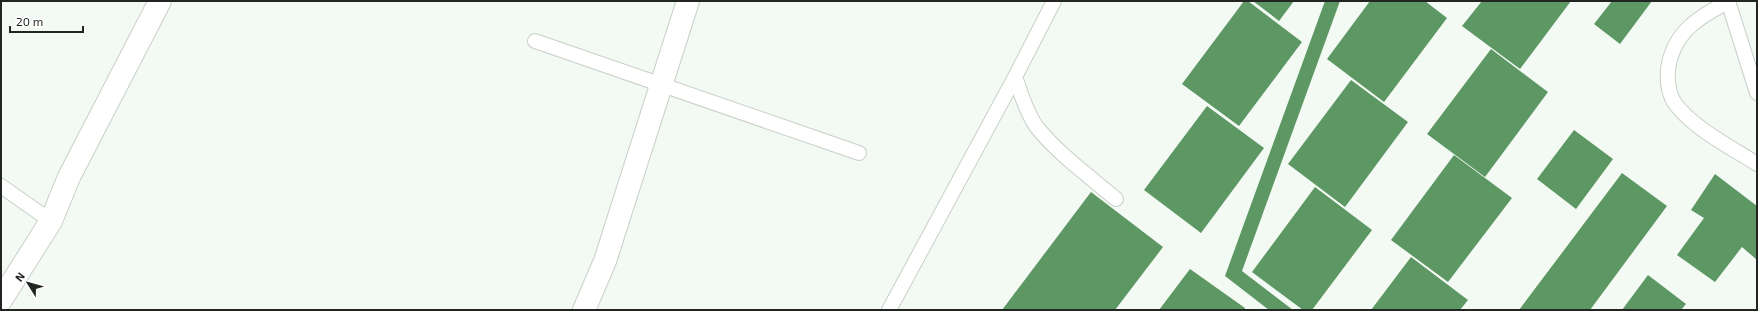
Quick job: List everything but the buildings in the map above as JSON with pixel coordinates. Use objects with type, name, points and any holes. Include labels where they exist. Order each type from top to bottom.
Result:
[{"type":"street","points":[[1,300],[51,221],[69,177],[160,1]]},
{"type":"street","points":[[584,310],[605,261],[688,1]]},
{"type":"lane","points":[[889,310],[1015,77],[1054,1]]},
{"type":"lane","points":[[1757,93],[1728,1],[1698,18],[1683,33],[1676,43],[1670,60],[1668,90],[1674,102],[1697,125],[1757,164]]},
{"type":"lane","points":[[535,41],[859,153]]},
{"type":"lane","points":[[1015,77],[1024,102],[1035,125],[1049,141],[1116,198]]},
{"type":"lane","points":[[1,186],[51,221]]}]
